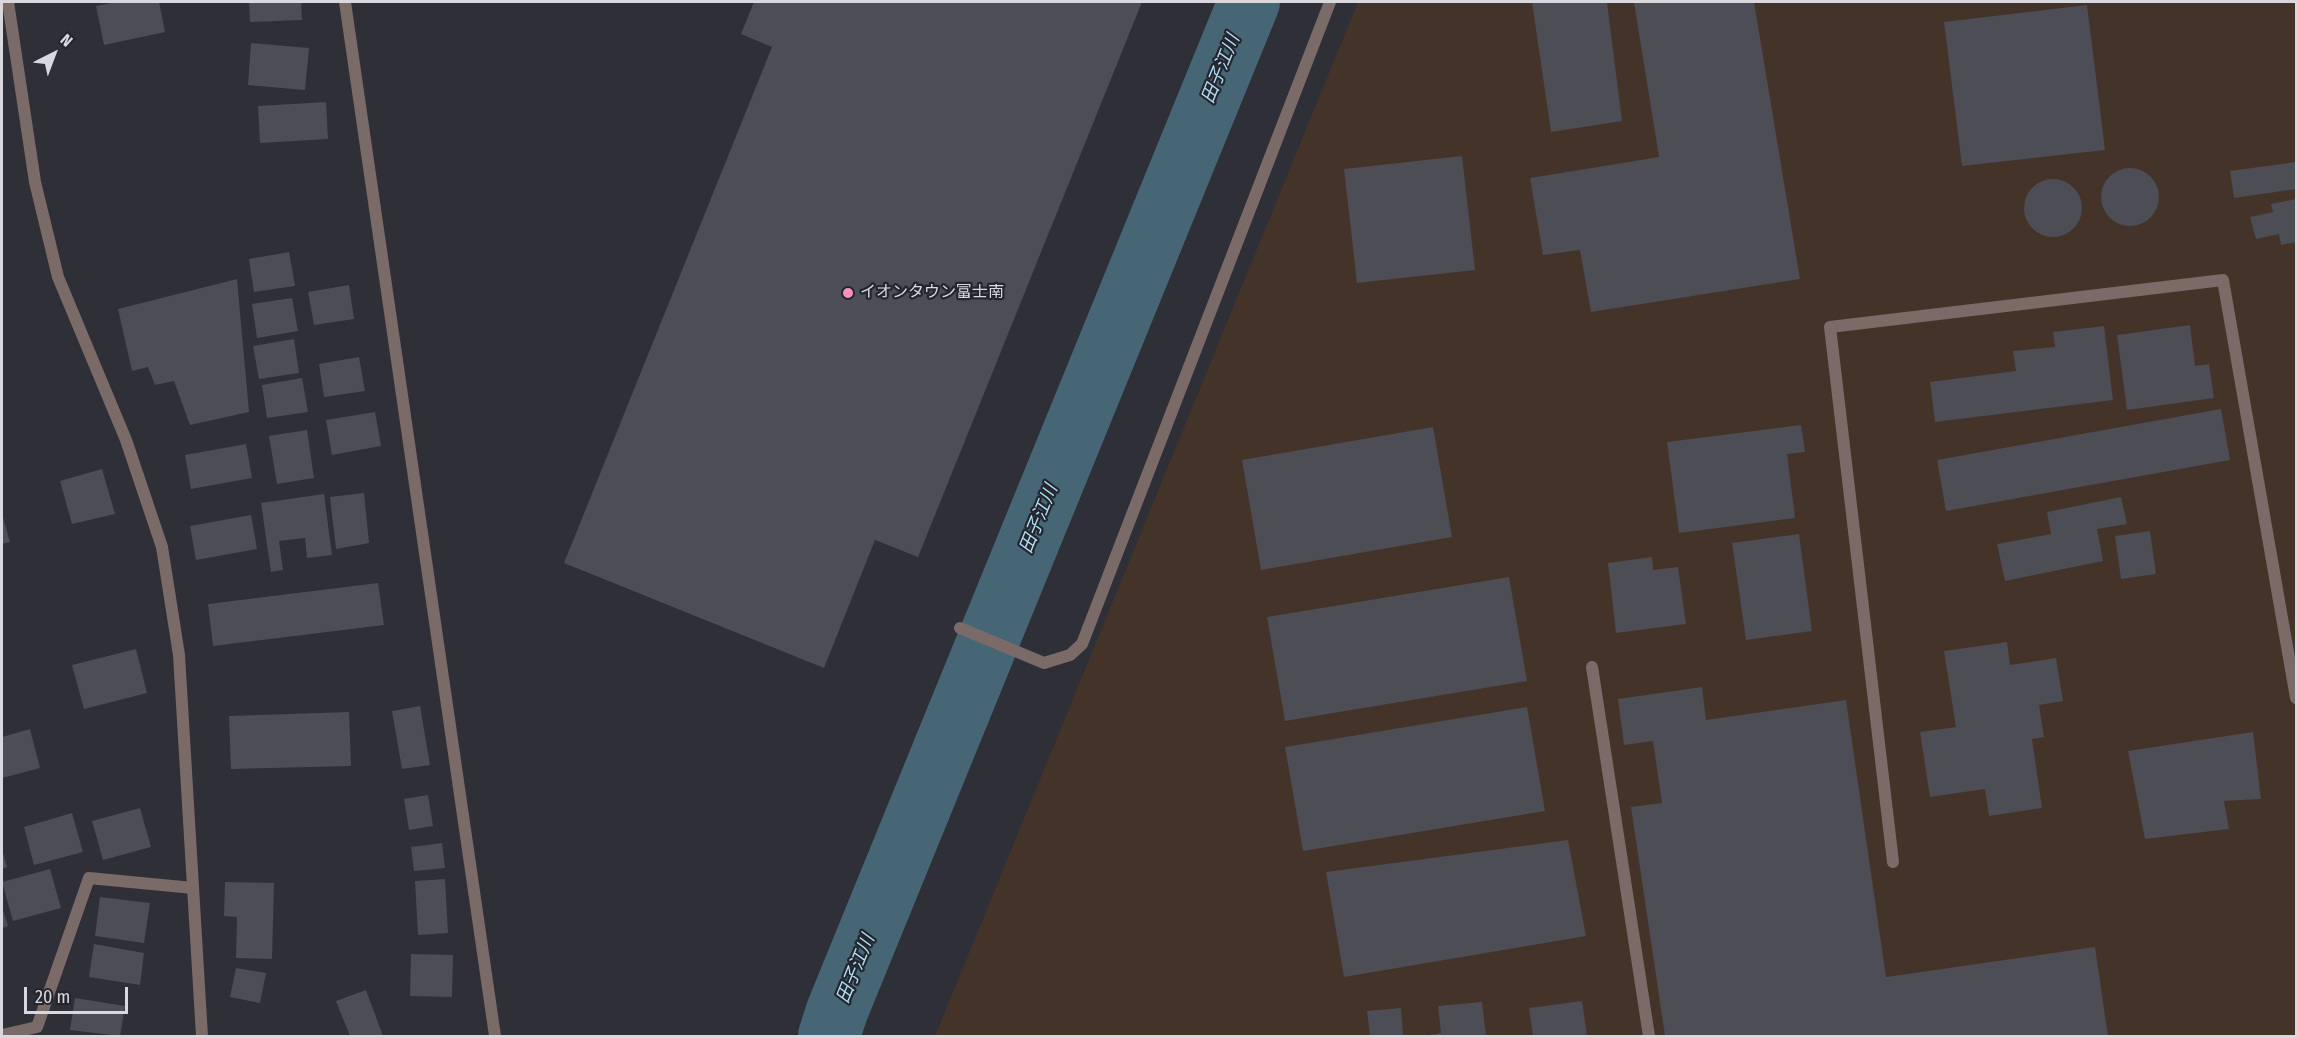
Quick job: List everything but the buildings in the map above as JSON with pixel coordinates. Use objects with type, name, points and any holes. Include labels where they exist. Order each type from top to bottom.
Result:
[{"type":"street","points":[[8,2],[34,182],[58,277],[126,440],[162,547],[179,655],[202,1036]]},
{"type":"street","points":[[345,2],[495,1036]]},
{"type":"street","points":[[960,628],[1044,663],[1071,655],[1082,644],[1330,2]]},
{"type":"street","points":[[1893,862],[1830,327],[2223,280],[2296,698]]},
{"type":"street","points":[[1592,667],[1649,1036]]},
{"type":"street","points":[[2,1035],[37,1027],[89,878],[193,888]]},
{"type":"shaded area","points":[[1358,2],[2296,2],[2296,1036],[935,1036]]},
{"type":"waterway","name":"田子江川","points":[[829,1036],[837,1011],[1249,2]]},
{"type":"place","name":"イオンタウン富士南","points":[[848,293]]}]
